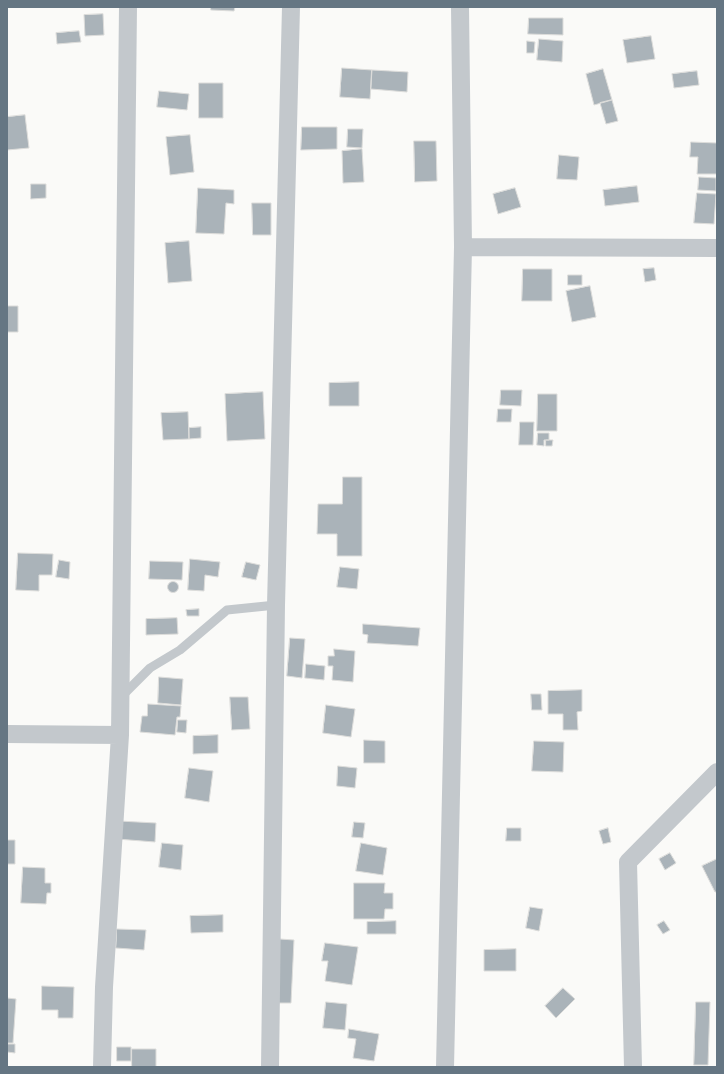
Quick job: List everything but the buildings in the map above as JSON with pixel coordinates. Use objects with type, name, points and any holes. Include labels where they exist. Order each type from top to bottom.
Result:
[{"type":"street","points":[[102,1067],[104,987],[120,735],[121,697],[128,7]]},
{"type":"street","points":[[270,1067],[276,605],[291,7]]},
{"type":"street","points":[[445,1067],[463,247],[460,7]]},
{"type":"street","points":[[463,247],[717,248]]},
{"type":"street","points":[[7,734],[120,735]]},
{"type":"street","points":[[633,1067],[628,862],[717,772]]},
{"type":"lane","points":[[121,697],[150,668],[180,650],[227,610],[276,605]]}]
